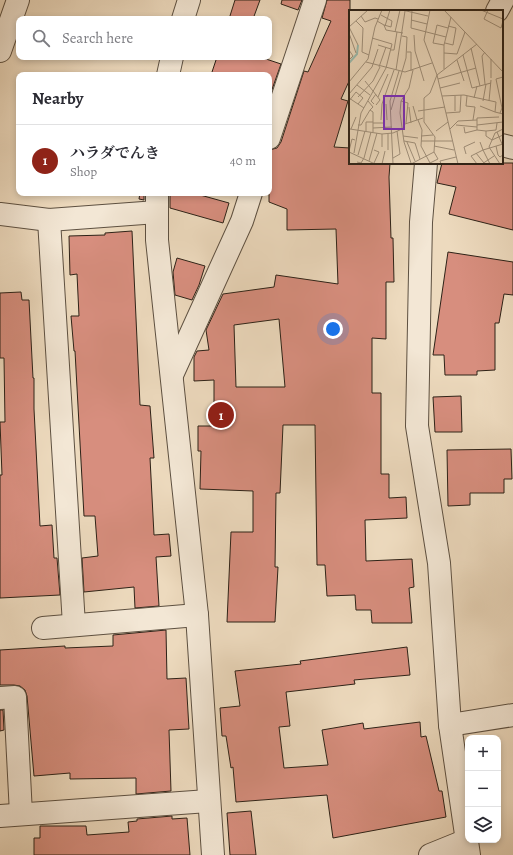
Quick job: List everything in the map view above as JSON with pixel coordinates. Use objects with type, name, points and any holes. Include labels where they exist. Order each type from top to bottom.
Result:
[{"type":"street","points":[[0,51],[18,0]]},
{"type":"street","points":[[184,16],[189,0]]},
{"type":"street","points":[[272,129],[315,0]]},
{"type":"street","points":[[498,10],[504,0]]},
{"type":"street","points":[[169,72],[171,60]]},
{"type":"street","points":[[503,145],[513,148]]},
{"type":"street","points":[[426,164],[421,222],[416,426],[439,563],[450,724],[468,847],[430,855]]},
{"type":"street","points":[[171,376],[242,221],[250,196]]},
{"type":"street","points":[[0,214],[49,220],[157,202],[157,240],[197,615],[208,801],[213,855]]},
{"type":"street","points":[[49,220],[74,625]]},
{"type":"street","points":[[43,628],[197,615]]},
{"type":"street","points":[[0,698],[15,697],[10,815],[208,801]]},
{"type":"street","points":[[450,724],[513,715]]},
{"type":"building","points":[[235,0],[260,0],[254,16],[230,16]]},
{"type":"building","points":[[282,0],[302,0],[298,10],[281,4]]},
{"type":"building","points":[[327,0],[350,0],[349,81],[341,99],[348,101],[334,147],[349,148],[349,164],[390,164],[391,238],[393,238],[394,282],[386,282],[386,339],[372,338],[372,393],[381,393],[381,474],[389,474],[389,498],[406,497],[407,518],[365,520],[366,561],[412,559],[414,587],[409,588],[412,623],[372,623],[371,610],[356,610],[355,595],[327,596],[325,565],[317,565],[315,425],[283,425],[280,493],[276,493],[275,567],[278,567],[275,622],[227,622],[231,532],[253,532],[253,491],[200,489],[201,451],[198,451],[198,426],[214,426],[214,380],[194,381],[194,357],[197,351],[209,350],[206,330],[223,294],[274,287],[276,275],[338,284],[336,229],[287,230],[287,209],[269,202],[269,196],[272,196],[272,149],[277,148],[281,142],[304,71],[308,72],[331,21],[322,18]],"holes":[[[279,319],[285,387],[236,387],[234,325]]]},
{"type":"building","points":[[216,60],[269,60],[281,64],[272,90],[272,72],[212,72]]},
{"type":"building","points":[[513,163],[513,230],[449,214],[456,187],[437,183],[442,164]]},
{"type":"building","points":[[140,196],[144,196],[144,200],[139,199]]},
{"type":"building","points":[[170,196],[204,196],[229,203],[223,223],[170,208]]},
{"type":"building","points":[[132,231],[140,405],[150,406],[154,458],[150,458],[154,535],[169,534],[171,556],[156,557],[159,606],[135,608],[134,587],[84,592],[82,558],[98,556],[95,516],[84,516],[75,351],[71,316],[79,316],[77,274],[70,275],[69,236],[105,235],[105,233]]},
{"type":"building","points":[[448,252],[513,262],[513,295],[504,294],[499,323],[495,323],[495,370],[477,371],[477,375],[445,375],[444,355],[433,355]]},
{"type":"building","points":[[177,258],[205,266],[192,300],[175,295],[173,272]]},
{"type":"building","points":[[21,292],[22,300],[29,300],[34,378],[34,409],[40,526],[52,525],[54,558],[57,558],[60,595],[0,598],[0,475],[2,475],[0,422],[5,422],[4,358],[0,358],[0,293]]},
{"type":"building","points":[[461,396],[462,432],[435,432],[433,397]]},
{"type":"building","points":[[511,449],[512,479],[504,479],[504,493],[470,493],[470,505],[448,506],[447,450]]},
{"type":"building","points":[[166,630],[167,679],[186,678],[189,729],[169,730],[171,791],[136,794],[136,778],[70,779],[70,773],[34,776],[27,696],[25,690],[20,686],[0,685],[0,650],[65,646],[65,648],[113,646],[113,635]]},
{"type":"building","points":[[407,647],[410,675],[354,680],[355,684],[286,692],[290,726],[279,727],[284,768],[328,765],[322,730],[363,723],[364,729],[420,722],[421,737],[426,736],[439,791],[442,791],[446,817],[333,838],[327,795],[236,802],[233,767],[231,768],[226,736],[222,736],[220,708],[240,706],[235,671],[301,664],[300,661]]},
{"type":"building","points":[[0,710],[3,710],[4,730],[0,731]]},
{"type":"building","points":[[251,811],[256,855],[230,855],[227,813]]},
{"type":"building","points":[[172,816],[172,819],[187,818],[190,855],[34,855],[34,838],[40,838],[40,826],[86,826],[87,835],[129,832],[128,822],[137,821],[137,819]]},
{"type":"place","name":"ハラダでんき","points":[[221,415]]}]
